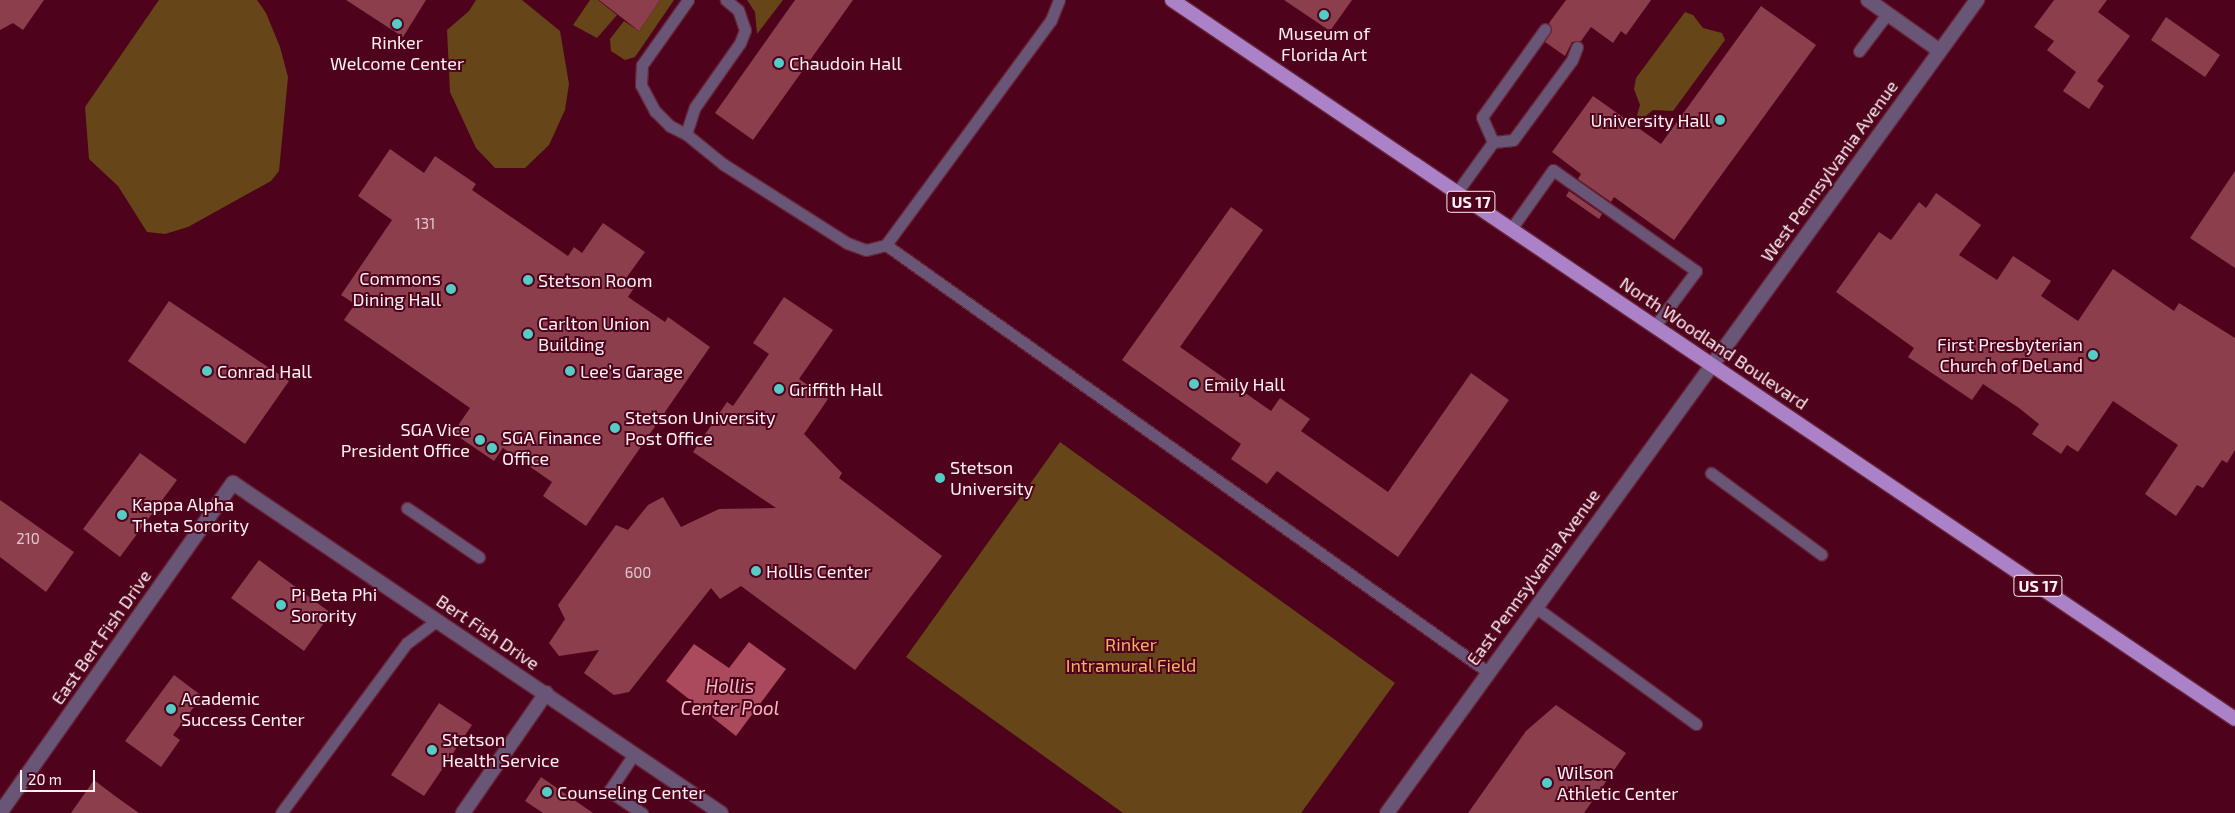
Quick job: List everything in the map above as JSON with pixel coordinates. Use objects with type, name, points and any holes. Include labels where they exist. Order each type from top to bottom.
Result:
[{"type":"main road","name":"North Woodland Boulevard","points":[[1172,0],[2235,719]]},
{"type":"street","points":[[1868,0],[1940,51]]},
{"type":"street","name":"West Pennsylvania Avenue","points":[[1712,364],[1977,0]]},
{"type":"street","name":"East Pennsylvania Avenue","points":[[1387,813],[1712,364]]},
{"type":"street","name":"Bert Fish Drive","points":[[233,483],[720,813]]},
{"type":"street","name":"East Bert Fish Drive","points":[[0,813],[233,483]]},
{"type":"street","points":[[463,813],[546,694]]},
{"type":"lane","points":[[688,0],[642,65],[640,76],[655,111],[670,126],[686,134],[723,164],[846,243],[866,250],[886,246],[1051,20],[1059,0]]},
{"type":"lane","points":[[686,134],[695,107],[740,43],[745,30],[738,10],[726,0]]},
{"type":"lane","points":[[1859,50],[1887,14]]},
{"type":"lane","points":[[1493,142],[1482,116],[1545,29]]},
{"type":"lane","points":[[1457,192],[1493,142],[1513,140],[1572,60],[1577,46]]},
{"type":"lane","points":[[1511,229],[1554,170],[1696,271],[1655,326]]},
{"type":"lane","points":[[886,246],[1488,672]]},
{"type":"lane","points":[[1711,473],[1821,554]]},
{"type":"lane","points":[[407,508],[479,557]]},
{"type":"lane","points":[[1535,607],[1696,724]]},
{"type":"lane","points":[[282,813],[406,643],[437,620]]},
{"type":"lane","points":[[634,754],[609,791],[642,813]]},
{"type":"green space","points":[[159,0],[257,0],[266,13],[280,47],[288,77],[279,171],[271,181],[188,227],[165,234],[147,232],[118,186],[89,159],[85,107]]},
{"type":"green space","points":[[476,0],[522,0],[560,31],[569,84],[565,110],[549,145],[525,168],[495,168],[476,148],[450,92],[447,30],[469,11]]},
{"type":"green space","points":[[590,0],[598,0],[617,15],[597,38],[573,25]]},
{"type":"green space","points":[[660,0],[674,0],[635,57],[625,60],[611,51],[610,39],[624,21],[639,31]]},
{"type":"green space","points":[[747,0],[783,0],[757,34],[755,12]]},
{"type":"green space","points":[[1685,12],[1693,15],[1703,28],[1722,33],[1725,40],[1673,111],[1653,110],[1642,119],[1637,115],[1640,105],[1634,89],[1636,78]]},
{"type":"green space","name":"Rinker Intramural Field","points":[[1060,442],[1395,683],[1301,813],[1123,813],[906,657]]},
{"type":"water","name":"Hollis Center Pool","points":[[749,642],[786,669],[736,736],[666,681],[694,644],[729,668]]},
{"type":"building","points":[[0,0],[44,0],[23,30],[13,23],[0,30]]},
{"type":"building","name":"Rinker Welcome Center","points":[[346,0],[426,0],[403,37]]},
{"type":"building","points":[[599,0],[660,0],[639,31]]},
{"type":"building","name":"Chaudoin Hall","points":[[795,0],[853,0],[753,140],[715,113]]},
{"type":"building","name":"Museum of Florida Art","points":[[1284,0],[1352,0],[1330,31]]},
{"type":"building","points":[[1566,0],[1651,0],[1626,35],[1621,31],[1613,43],[1591,27],[1581,41],[1572,42],[1565,56],[1545,42],[1552,30],[1549,23]]},
{"type":"building","points":[[2054,0],[2107,0],[2098,12],[2130,36],[2097,81],[2104,86],[2089,109],[2063,91],[2076,72],[2047,50],[2054,41],[2034,27]]},
{"type":"building","name":"University Hall","points":[[1761,6],[1816,45],[1674,240],[1614,197],[1611,202],[1578,179],[1581,174],[1552,152],[1593,96],[1661,144]]},
{"type":"building","points":[[2166,17],[2220,55],[2205,77],[2151,40]]},
{"type":"building","name":"Carlton Union Building","points":[[390,149],[424,173],[435,156],[476,184],[472,190],[568,256],[574,247],[582,253],[603,223],[645,252],[624,281],[634,288],[628,297],[665,322],[668,317],[710,347],[586,526],[543,496],[552,482],[503,448],[494,461],[453,433],[470,408],[344,320],[355,304],[341,295],[392,220],[358,196]]},
{"type":"building","points":[[2235,171],[2235,268],[2190,238]]},
{"type":"building","points":[[1569,191],[1602,214],[1599,219],[1566,196]]},
{"type":"building","points":[[1936,193],[1981,225],[1959,255],[1997,280],[2013,256],[2051,281],[2041,296],[2078,321],[2113,269],[2174,311],[2179,303],[2235,338],[2235,450],[2227,463],[2222,460],[2203,488],[2197,485],[2176,516],[2145,494],[2178,445],[2113,401],[2078,452],[2067,445],[2061,454],[2032,434],[2039,424],[2019,408],[1983,384],[1972,400],[1908,357],[1914,348],[1836,292],[1879,232],[1891,240],[1919,202],[1926,208]]},
{"type":"building","name":"Emily Hall","points":[[1231,207],[1263,230],[1180,347],[1271,411],[1280,398],[1310,419],[1301,431],[1388,492],[1471,373],[1509,400],[1398,557],[1277,471],[1267,484],[1231,459],[1241,444],[1122,360]]},
{"type":"building","name":"Hollis Center","points":[[784,297],[833,330],[799,379],[828,399],[804,434],[842,473],[839,478],[942,556],[855,670],[741,586],[720,599],[711,588],[629,692],[614,695],[584,673],[599,650],[559,656],[549,643],[565,619],[558,605],[616,525],[628,530],[648,505],[663,497],[681,527],[719,509],[776,508],[693,452],[727,402],[733,406],[769,354],[753,343]]},
{"type":"building","name":"Conrad Hall","points":[[169,301],[289,381],[245,444],[128,361]]},
{"type":"building","name":"Kappa Alpha Theta Sorority","points":[[140,453],[177,480],[120,557],[83,529]]},
{"type":"building","points":[[0,500],[74,552],[46,592],[0,557]]},
{"type":"building","name":"Pi Beta Phi Sorority","points":[[259,560],[331,613],[304,651],[231,598]]},
{"type":"building","name":"Academic Success Center","points":[[174,675],[202,696],[173,735],[180,740],[161,767],[125,741]]},
{"type":"building","name":"Stetson Health Service","points":[[439,703],[472,725],[424,796],[391,775]]},
{"type":"building","name":"Wilson Athletic Center","points":[[1556,705],[1626,753],[1584,813],[1468,813],[1526,731]]},
{"type":"building","name":"Counseling Center","points":[[541,777],[593,813],[543,813],[525,801]]},
{"type":"building","points":[[94,780],[115,796],[139,813],[71,813]]},
{"type":"place","name":"Museum of Florida Art","points":[[1324,15]]},
{"type":"place","name":"Rinker Welcome Center","points":[[397,24]]},
{"type":"place","name":"Chaudoin Hall","points":[[779,63]]},
{"type":"place","name":"University Hall","points":[[1720,120]]},
{"type":"place","name":"Stetson Room","points":[[528,280]]},
{"type":"place","name":"Commons Dining Hall","points":[[451,289]]},
{"type":"place","name":"Carlton Union Building","points":[[528,334]]},
{"type":"place","name":"First Presbyterian Church of DeLand","points":[[2093,355]]},
{"type":"place","name":"Conrad Hall","points":[[207,371]]},
{"type":"place","name":"Lee’s Garage","points":[[570,371]]},
{"type":"place","name":"Emily Hall","points":[[1194,384]]},
{"type":"place","name":"Griffith Hall","points":[[779,389]]},
{"type":"place","name":"Stetson University Post Office","points":[[615,428]]},
{"type":"place","name":"SGA Vice President Office","points":[[480,440]]},
{"type":"place","name":"SGA Finance Office","points":[[492,448]]},
{"type":"place","name":"Stetson University","points":[[940,478]]},
{"type":"place","name":"Kappa Alpha Theta Sorority","points":[[122,515]]},
{"type":"place","name":"Hollis Center","points":[[756,571]]},
{"type":"place","name":"Pi Beta Phi Sorority","points":[[281,605]]},
{"type":"place","name":"Academic Success Center","points":[[171,709]]},
{"type":"place","name":"Stetson Health Service","points":[[432,750]]},
{"type":"place","name":"Wilson Athletic Center","points":[[1547,783]]},
{"type":"place","name":"Counseling Center","points":[[547,792]]}]
